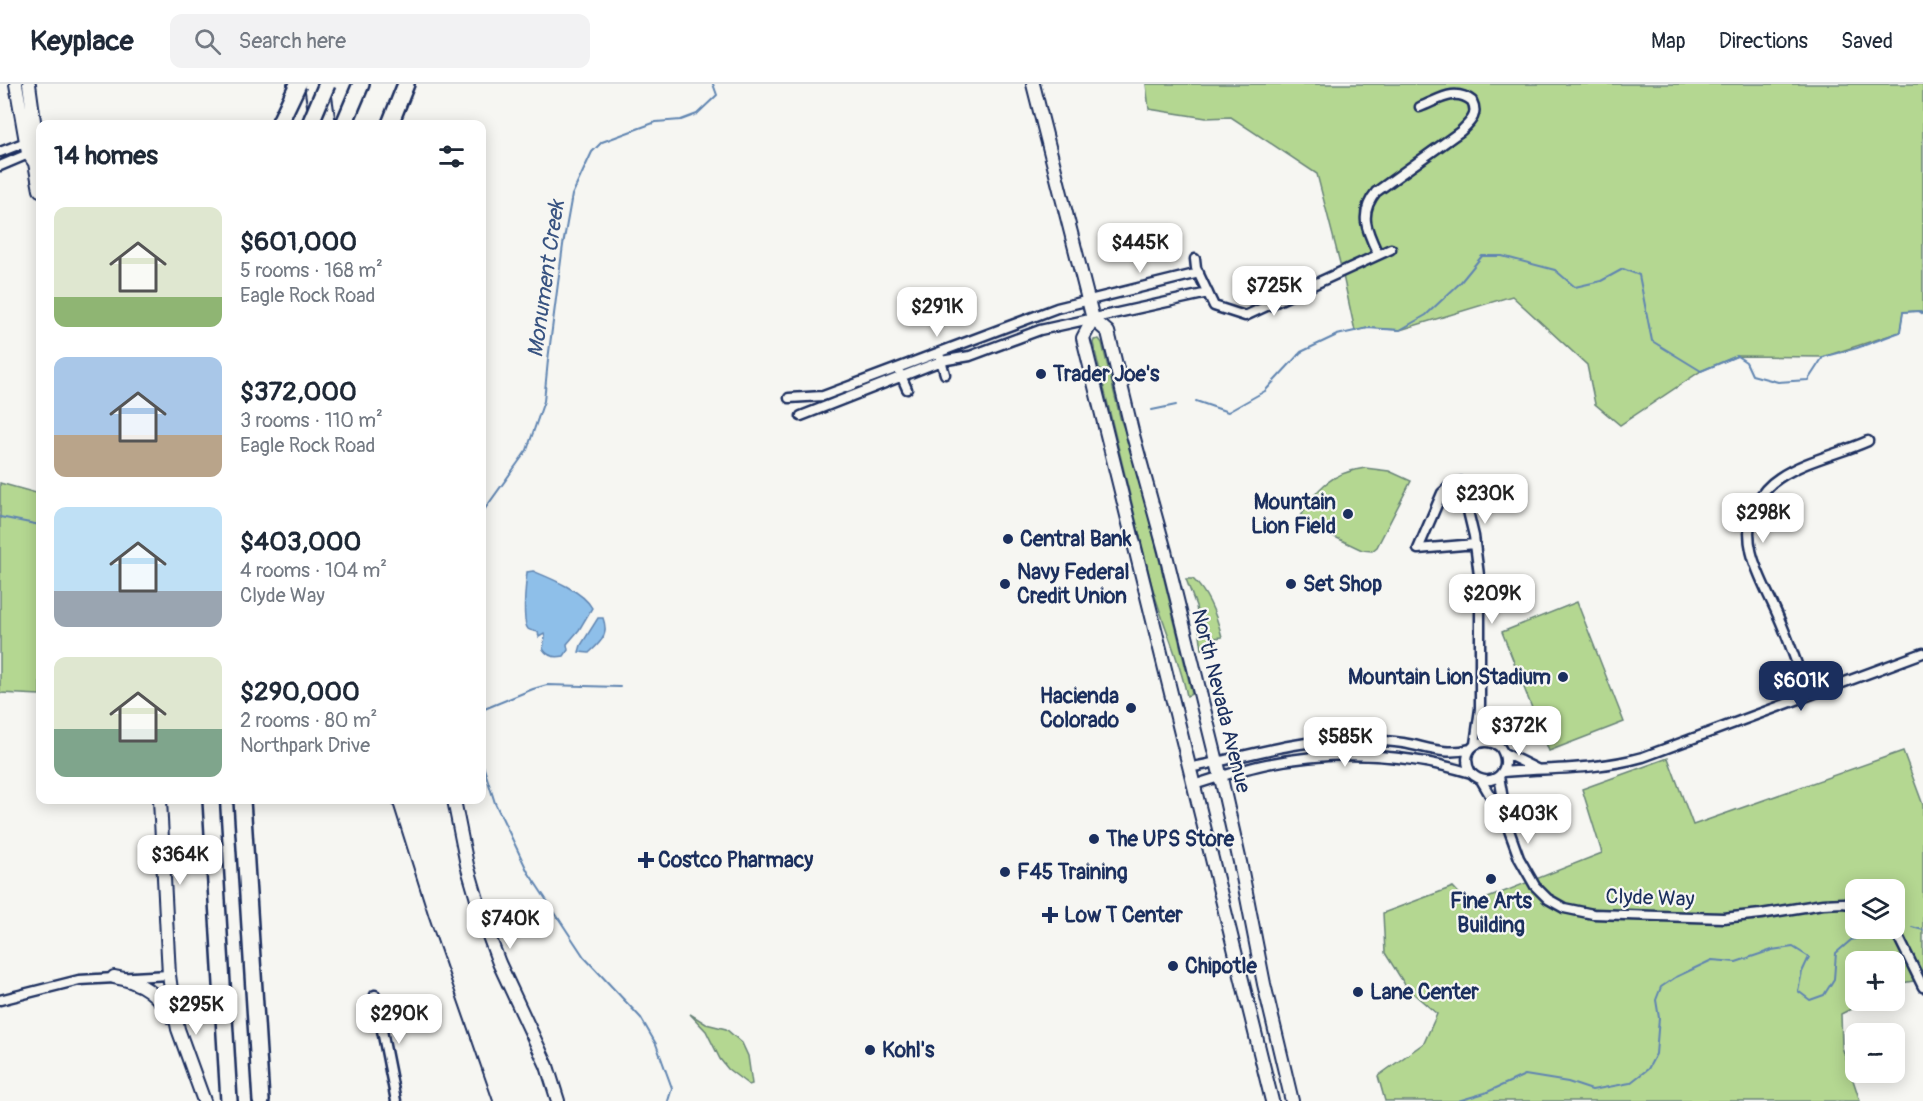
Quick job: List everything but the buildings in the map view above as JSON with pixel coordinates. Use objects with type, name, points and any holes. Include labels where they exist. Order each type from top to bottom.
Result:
[{"type":"highway","points":[[281,120],[298,84]]},
{"type":"highway","points":[[312,120],[325,84]]},
{"type":"highway","points":[[392,120],[406,84]]},
{"type":"highway","points":[[346,120],[358,91]]},
{"type":"highway","points":[[209,804],[230,1101]]},
{"type":"highway","points":[[242,804],[261,1101]]},
{"type":"highway","points":[[245,861],[246,804]]},
{"type":"main road","points":[[16,84],[36,167]]},
{"type":"main road","points":[[29,84],[33,149]]},
{"type":"main road","points":[[311,84],[316,120]]},
{"type":"main road","points":[[325,84],[329,120]]},
{"type":"main road","name":"North Nevada Avenue","points":[[1033,84],[1093,319],[1108,332],[1165,551],[1221,778],[1264,984],[1292,1101]]},
{"type":"main road","points":[[1093,319],[1083,338],[1272,1101]]},
{"type":"main road","points":[[160,804],[169,975],[173,1004],[178,1029],[204,1101]]},
{"type":"main road","points":[[455,804],[467,865],[483,920],[499,963],[547,1066],[558,1101]]},
{"type":"main road","points":[[114,977],[131,981],[148,989],[161,1000],[178,1029]]},
{"type":"street","points":[[1378,254],[1365,220],[1368,205],[1376,192],[1461,131],[1473,119],[1475,112],[1472,101],[1456,93],[1420,107]]},
{"type":"street","points":[[0,152],[33,149]]},
{"type":"street","points":[[0,166],[33,149]]},
{"type":"street","points":[[1195,259],[1198,273],[1214,306],[1245,316],[1391,249]]},
{"type":"street","points":[[789,398],[823,396],[1057,308],[1198,273]]},
{"type":"street","points":[[801,416],[941,361],[970,356],[1041,330],[1208,293]]},
{"type":"street","points":[[938,352],[945,374]]},
{"type":"street","points":[[898,367],[907,389]]},
{"type":"street","points":[[1808,695],[1784,629],[1755,567],[1749,542],[1749,526],[1762,493],[1779,477],[1868,441]]},
{"type":"street","points":[[1471,773],[1466,762],[1473,747],[1480,709],[1480,583],[1475,544],[1469,510],[1461,482],[1451,485],[1442,493],[1418,549],[1475,544]]},
{"type":"street","points":[[1481,780],[1493,779],[1501,774],[1538,769],[1586,767],[1626,762],[1923,653]]},
{"type":"street","points":[[1480,709],[1495,743],[1504,753],[1538,769]]},
{"type":"street","points":[[1189,768],[1302,742],[1326,739],[1392,742],[1450,753],[1488,741],[1495,743]]},
{"type":"street","points":[[1193,785],[1289,760],[1359,754],[1386,756],[1431,763],[1471,773],[1481,780],[1494,802],[1501,808],[1503,799],[1501,774],[1506,759],[1504,753]]},
{"type":"street","name":"Clyde Way","points":[[1501,808],[1519,858],[1535,886],[1548,899],[1572,910],[1593,914],[1716,918],[1761,914],[1823,904],[1845,903]]},
{"type":"street","points":[[1899,939],[1923,987]]},
{"type":"street","points":[[0,999],[69,981],[169,975]]},
{"type":"street","points":[[375,995],[396,1101]]},
{"type":"street","points":[[388,1060],[399,1058]]},
{"type":"green space","points":[[1146,84],[1923,84],[1923,314],[1919,311],[1903,312],[1900,332],[1823,357],[1737,356],[1701,371],[1620,425],[1595,404],[1587,365],[1512,296],[1400,330],[1368,328],[1355,331],[1317,174],[1231,117],[1206,118],[1149,109]]},
{"type":"green space","points":[[1099,339],[1102,343],[1121,421],[1133,452],[1192,694],[1187,696],[1151,582],[1093,343],[1094,340]]},
{"type":"green space","name":"Mountain Lion Field","points":[[1365,468],[1389,471],[1411,481],[1377,547],[1372,551],[1362,550],[1299,520],[1311,500],[1325,484],[1342,474]]},
{"type":"green space","points":[[0,483],[36,493],[36,695],[0,693]]},
{"type":"green space","points":[[1186,579],[1193,579],[1203,591],[1215,614],[1222,637],[1214,638],[1209,647],[1202,649],[1196,606]]},
{"type":"green space","name":"Mountain Lion Stadium","points":[[1577,602],[1624,722],[1549,751],[1502,632]]},
{"type":"green space","points":[[1903,751],[1923,805],[1923,983],[1919,980],[1905,982],[1905,951],[1845,951],[1845,1011],[1847,1011],[1841,1014],[1845,1083],[1854,1083],[1860,1101],[1385,1101],[1378,1076],[1424,1043],[1437,1014],[1407,988],[1385,953],[1383,913],[1453,887],[1470,905],[1602,853],[1582,789],[1668,758],[1693,825]]},
{"type":"green space","points":[[690,1014],[706,1024],[726,1029],[742,1043],[748,1056],[752,1084],[749,1085],[728,1069],[720,1059],[706,1031]]},
{"type":"water","points":[[533,571],[574,591],[592,608],[579,630],[567,644],[568,650],[564,656],[555,657],[547,654],[543,649],[544,634],[539,637],[538,632],[529,629],[526,625],[524,602],[527,572]]},
{"type":"water","points":[[598,618],[603,618],[605,624],[603,637],[589,653],[579,652],[581,645]]},
{"type":"waterway","name":"Monument Creek","points":[[486,507],[527,450],[544,401],[563,245],[572,195],[592,152],[602,142],[656,122],[681,120],[697,114],[717,95],[713,84]]},
{"type":"waterway","points":[[1196,401],[1228,412],[1265,391],[1301,352],[1337,335],[1368,328],[1400,330],[1426,315],[1460,283],[1482,256],[1502,256],[1555,270],[1575,287],[1601,281],[1623,269],[1639,275],[1652,341],[1701,371],[1737,356],[1746,362],[1752,375],[1778,382],[1808,380],[1823,357],[1857,348],[1900,332],[1903,312],[1919,311],[1923,314]]},
{"type":"waterway","points":[[1152,410],[1176,405]]},
{"type":"waterway","points":[[0,517],[36,524]]},
{"type":"waterway","points":[[486,708],[547,685],[620,687]]},
{"type":"waterway","name":"Monument Creek","points":[[486,775],[495,803],[528,872],[584,957],[641,1018],[656,1044],[672,1088],[668,1101]]},
{"type":"waterway","points":[[1912,927],[1923,930]]},
{"type":"waterway","points":[[1458,1101],[1485,1093],[1525,1075],[1568,1082],[1592,1090],[1630,1083],[1648,1069],[1656,1054],[1659,1018],[1656,1000],[1661,987],[1676,977],[1712,960],[1736,962],[1772,950],[1793,947],[1809,957],[1802,972],[1798,991],[1810,1000],[1824,995],[1834,979],[1836,953],[1855,939]]},
{"type":"railway","points":[[287,84],[292,120]]},
{"type":"railway","points":[[393,804],[429,917],[493,1101]]},
{"type":"place","name":"Trader Joe's","points":[[1041,374]]},
{"type":"place","name":"Mountain Lion Field","points":[[1348,514]]},
{"type":"place","name":"Central Bank","points":[[1008,539]]},
{"type":"place","name":"Navy Federal Credit Union","points":[[1005,584]]},
{"type":"place","name":"Set Shop","points":[[1291,584]]},
{"type":"place","name":"Mountain Lion Stadium","points":[[1563,677]]},
{"type":"place","name":"Hacienda Colorado","points":[[1131,708]]},
{"type":"place","name":"The UPS Store","points":[[1094,839]]},
{"type":"place","name":"Costco Pharmacy","points":[[646,860]]},
{"type":"place","name":"F45 Training","points":[[1005,872]]},
{"type":"place","name":"Fine Arts Building","points":[[1491,879]]},
{"type":"place","name":"Low T Center","points":[[1050,915]]},
{"type":"place","name":"Chipotle","points":[[1173,966]]},
{"type":"place","name":"Lane Center","points":[[1358,992]]},
{"type":"place","name":"Kohl's","points":[[870,1050]]}]
